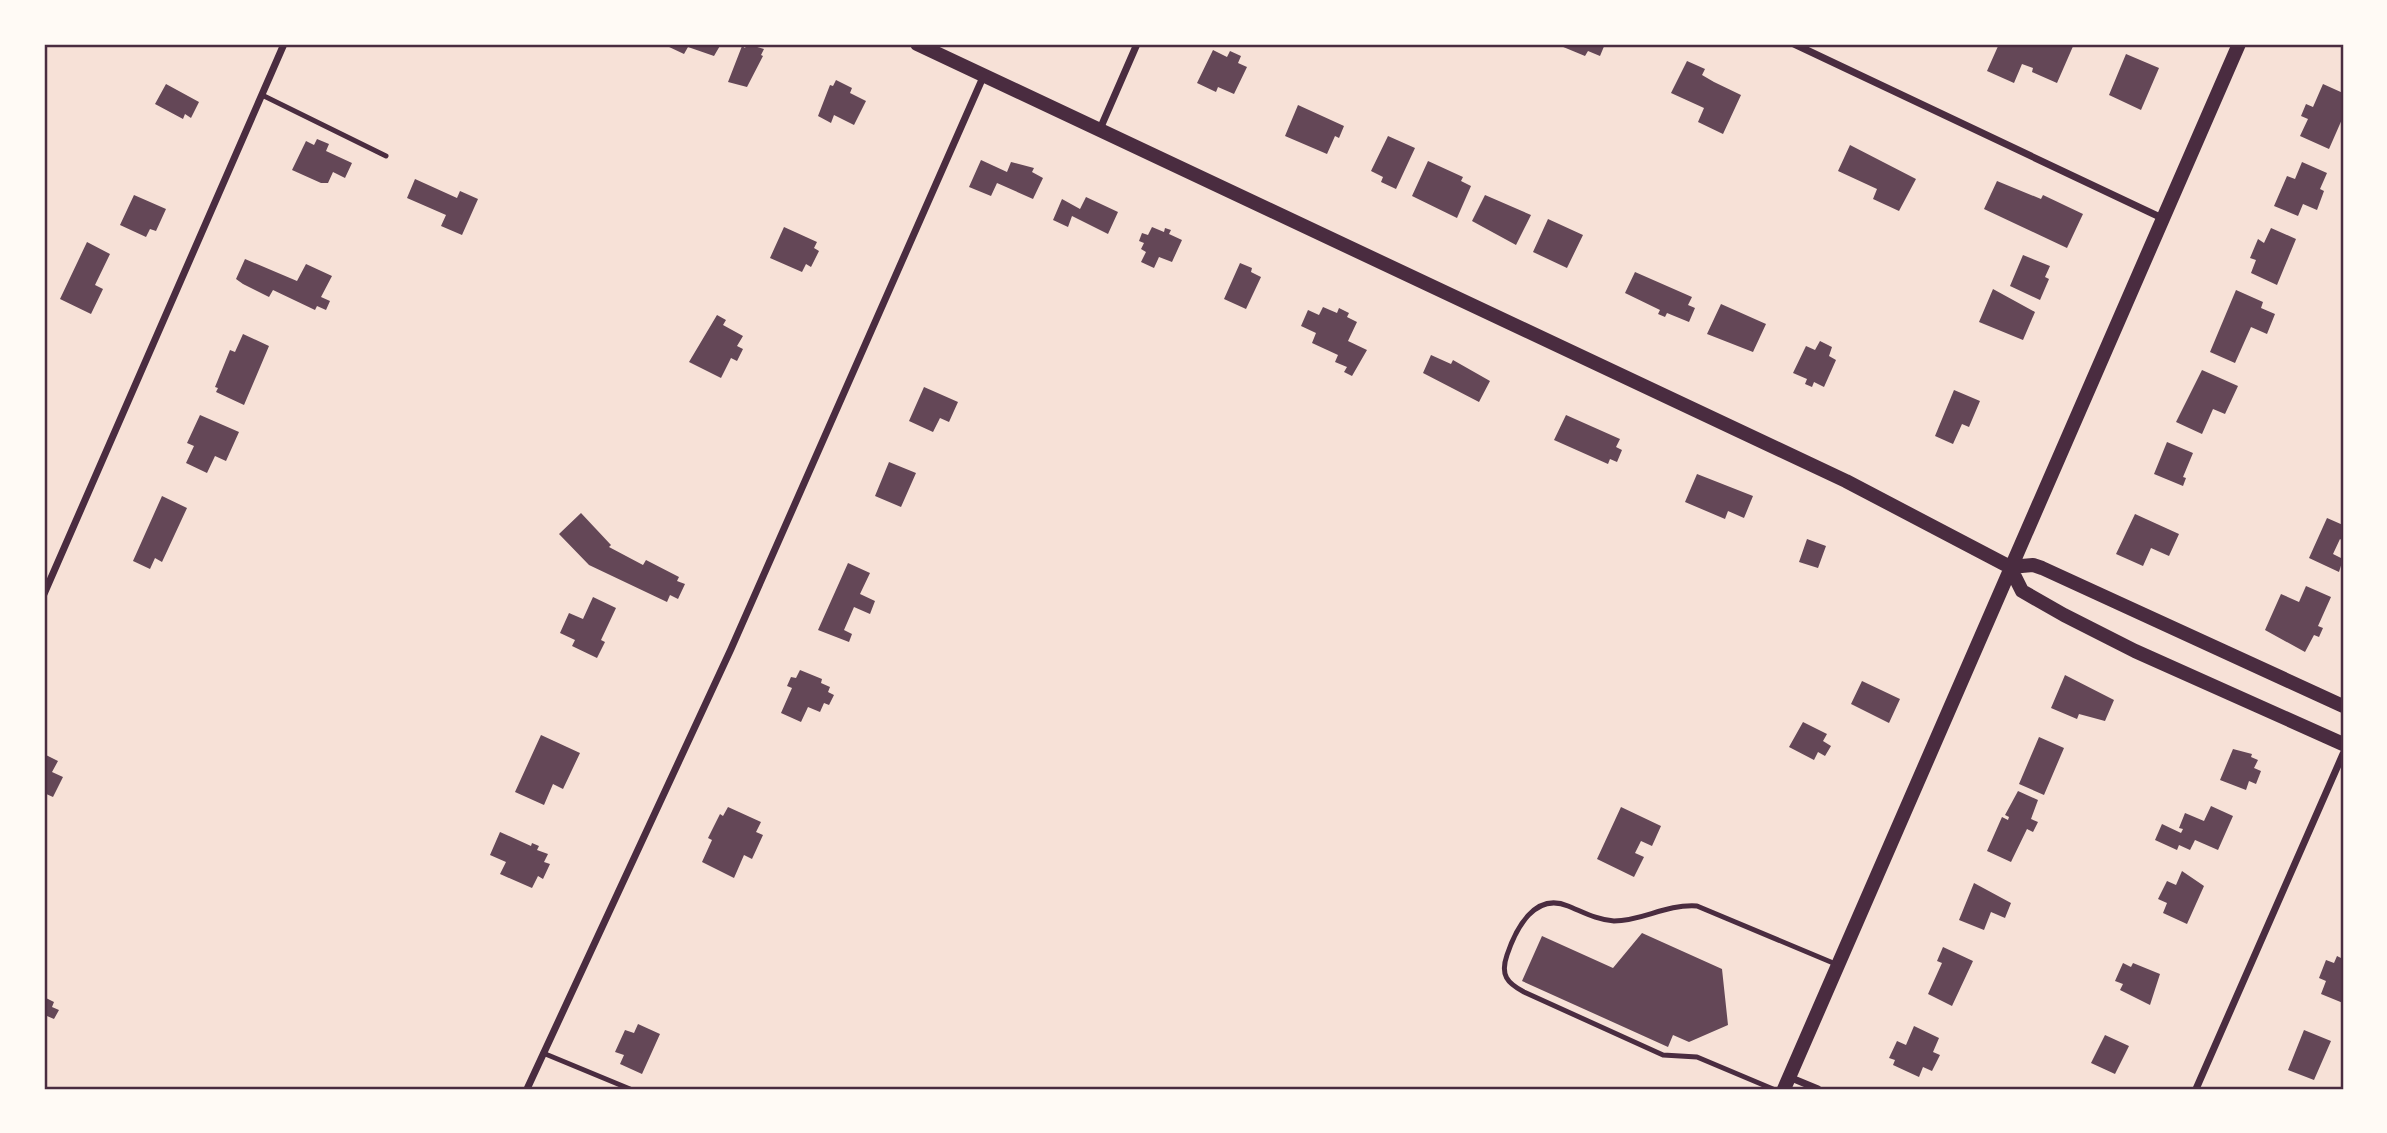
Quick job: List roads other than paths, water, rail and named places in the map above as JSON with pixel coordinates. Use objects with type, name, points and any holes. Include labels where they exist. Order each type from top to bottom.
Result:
[{"type":"main road","points":[[917,44],[1846,481],[2010,567],[2033,565],[2042,568],[2343,706]]},
{"type":"main road","points":[[1787,1083],[2239,44]]},
{"type":"main road","points":[[2010,567],[2022,590],[2064,615],[2134,651],[2343,744]]},
{"type":"street","points":[[44,594],[284,44]]},
{"type":"street","points":[[1100,129],[1138,44]]},
{"type":"street","points":[[1794,44],[2162,218]]},
{"type":"street","points":[[527,1089],[731,649],[984,75]]},
{"type":"street","points":[[2196,1089],[2343,754]]},
{"type":"street","points":[[1787,1083],[1818,1089]]},
{"type":"lane","points":[[262,95],[386,156]]},
{"type":"lane","points":[[1773,1089],[1710,1061],[1697,1057],[1675,1058],[1650,1050],[1524,992],[1505,978],[1502,967],[1511,943],[1528,916],[1539,905],[1551,901],[1594,917],[1614,921],[1677,904],[1698,906],[1782,943],[1799,946],[1838,965]]},
{"type":"lane","points":[[543,1053],[630,1089]]}]
